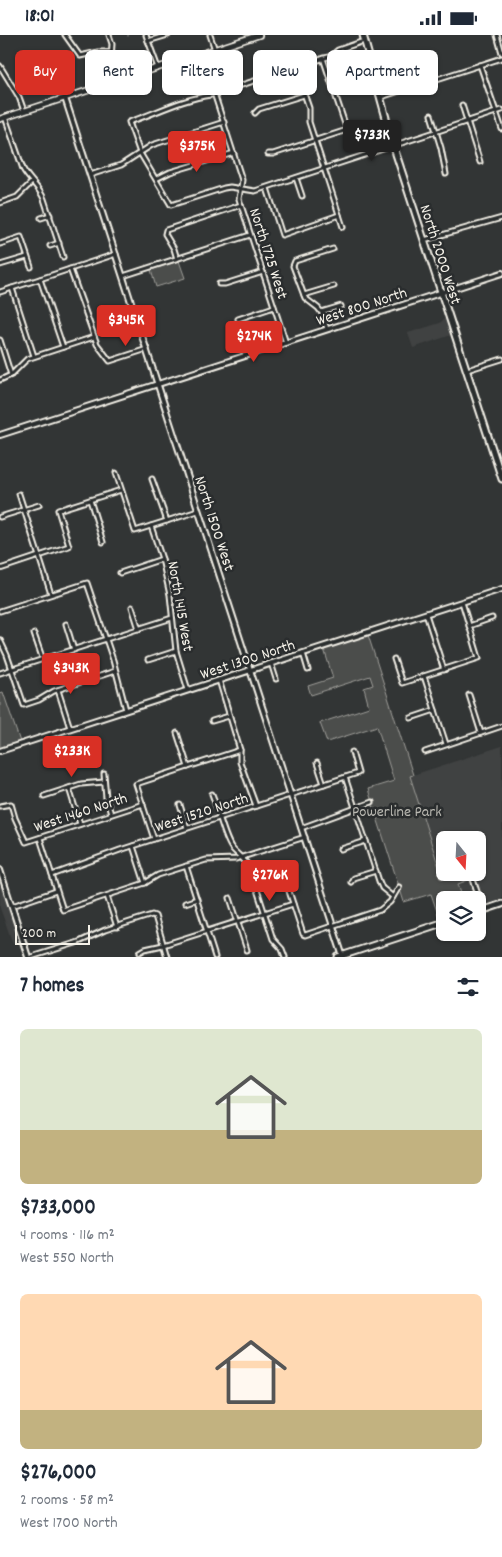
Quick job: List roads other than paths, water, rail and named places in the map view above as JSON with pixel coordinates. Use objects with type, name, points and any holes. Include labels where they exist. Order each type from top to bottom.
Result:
[{"type":"main road","points":[[215,50],[260,35]]},
{"type":"main road","name":"North 2000 West","points":[[363,35],[394,146],[502,479]]},
{"type":"main road","points":[[152,70],[162,67]]},
{"type":"main road","points":[[3,118],[85,92]]},
{"type":"main road","points":[[486,909],[502,904]]},
{"type":"main road","points":[[341,956],[436,925]]},
{"type":"street","points":[[65,35],[80,56],[85,55]]},
{"type":"street","points":[[109,35],[112,50]]},
{"type":"street","points":[[146,35],[158,68]]},
{"type":"street","points":[[148,41],[168,35]]},
{"type":"street","points":[[210,35],[215,50]]},
{"type":"street","points":[[497,35],[502,53]]},
{"type":"street","points":[[317,60],[331,55],[338,49],[365,41]]},
{"type":"street","points":[[268,154],[347,130],[324,58]]},
{"type":"street","points":[[381,97],[502,58]]},
{"type":"street","points":[[480,65],[502,129]]},
{"type":"street","points":[[0,66],[24,111]]},
{"type":"street","points":[[207,95],[173,105],[129,122],[140,153],[171,205],[224,188],[256,191],[502,110]]},
{"type":"street","points":[[215,95],[242,180],[240,190]]},
{"type":"street","points":[[255,113],[259,109],[304,95],[308,108],[309,122],[343,227]]},
{"type":"street","name":"North 1500 West","points":[[65,98],[292,795],[341,956]]},
{"type":"street","points":[[462,105],[480,161]]},
{"type":"street","points":[[431,115],[437,132],[446,174]]},
{"type":"street","points":[[3,118],[23,169],[40,191],[50,215],[63,257]]},
{"type":"street","points":[[90,175],[121,165],[152,145],[224,122]]},
{"type":"street","points":[[156,179],[170,172],[234,153]]},
{"type":"street","points":[[296,178],[302,196]]},
{"type":"street","points":[[0,203],[17,197],[32,182]]},
{"type":"street","points":[[267,187],[282,235],[339,215]]},
{"type":"street","name":"North 1725 West","points":[[240,190],[239,199],[286,343]]},
{"type":"street","points":[[177,259],[174,249],[165,234],[166,230],[241,205]]},
{"type":"street","points":[[41,218],[50,215]]},
{"type":"street","points":[[424,240],[502,218]]},
{"type":"street","points":[[123,276],[250,235]]},
{"type":"street","points":[[0,243],[21,237],[30,267]]},
{"type":"street","points":[[50,246],[59,243]]},
{"type":"street","points":[[327,329],[321,312],[304,295],[294,263],[295,261],[333,249]]},
{"type":"street","points":[[0,292],[116,254]]},
{"type":"street","points":[[0,265],[27,257]]},
{"type":"street","points":[[70,269],[97,344],[110,361],[147,349]]},
{"type":"street","points":[[219,284],[225,284],[263,272]]},
{"type":"street","name":"West 800 North","points":[[0,435],[502,273]]},
{"type":"street","points":[[40,279],[63,347]]},
{"type":"street","points":[[304,295],[334,286]]},
{"type":"street","points":[[12,288],[34,357]]},
{"type":"street","points":[[321,312],[341,306]]},
{"type":"street","points":[[238,319],[274,307]]},
{"type":"street","points":[[0,381],[11,375],[23,362],[94,337]]},
{"type":"street","points":[[0,340],[11,375]]},
{"type":"street","points":[[466,370],[502,359]]},
{"type":"street","points":[[116,473],[135,531],[198,511]]},
{"type":"street","points":[[152,479],[167,521]]},
{"type":"street","points":[[0,569],[69,547],[58,510],[121,489]]},
{"type":"street","points":[[19,494],[51,594]]},
{"type":"street","points":[[90,500],[104,542]]},
{"type":"street","points":[[0,517],[39,505]]},
{"type":"street","name":"North 1415 West","points":[[151,526],[162,559],[170,595],[176,651],[188,690]]},
{"type":"street","points":[[120,573],[162,559]]},
{"type":"street","points":[[0,611],[87,583],[106,639],[126,710]]},
{"type":"street","name":"West 1300 North","points":[[0,751],[502,589]]},
{"type":"street","points":[[394,659],[402,683],[479,658],[462,602]]},
{"type":"street","points":[[132,607],[139,629]]},
{"type":"street","points":[[426,614],[444,670]]},
{"type":"street","points":[[0,673],[172,618]]},
{"type":"street","points":[[469,625],[492,618]]},
{"type":"street","points":[[66,624],[74,650]]},
{"type":"street","points":[[34,634],[42,660]]},
{"type":"street","points":[[0,640],[24,705],[58,690],[115,671]]},
{"type":"street","points":[[148,660],[176,651]]},
{"type":"street","points":[[303,653],[308,670]]},
{"type":"street","points":[[271,663],[276,679]]},
{"type":"street","points":[[424,676],[446,744]]},
{"type":"street","points":[[219,680],[240,750],[240,761],[256,806]]},
{"type":"street","points":[[58,690],[70,728]]},
{"type":"street","points":[[469,695],[481,733]]},
{"type":"street","points":[[411,717],[435,709]]},
{"type":"street","points":[[212,721],[229,716]]},
{"type":"street","points":[[425,752],[502,726]]},
{"type":"street","points":[[177,733],[188,767]]},
{"type":"street","points":[[154,839],[136,784],[240,750]]},
{"type":"street","name":"West 1520 North","points":[[52,875],[154,839],[358,773],[352,752]]},
{"type":"street","points":[[317,763],[324,784]]},
{"type":"street","points":[[104,774],[111,815]]},
{"type":"street","points":[[345,777],[382,888],[393,897]]},
{"type":"street","points":[[44,796],[81,785],[104,782]]},
{"type":"street","points":[[68,789],[80,825]]},
{"type":"street","points":[[212,794],[227,839],[235,852],[242,857],[250,868],[273,939],[282,949],[285,957]]},
{"type":"street","points":[[302,828],[372,802]]},
{"type":"street","name":"West 1460 North","points":[[0,806],[11,804],[26,842],[143,804]]},
{"type":"street","points":[[180,805],[187,829]]},
{"type":"street","points":[[40,838],[63,910],[145,883],[158,875],[186,866],[214,859],[242,857],[305,837]]},
{"type":"street","points":[[341,849],[366,841]]},
{"type":"street","points":[[133,846],[145,883]]},
{"type":"street","points":[[186,866],[216,957]]},
{"type":"street","points":[[0,870],[30,957],[79,942],[152,915],[155,916],[167,957]]},
{"type":"street","points":[[351,882],[353,878],[376,871]]},
{"type":"street","points":[[286,882],[302,934],[306,935],[380,910],[393,897],[399,887]]},
{"type":"street","points":[[12,906],[56,891]]},
{"type":"street","points":[[107,896],[117,927]]},
{"type":"street","points":[[230,898],[246,950]]},
{"type":"street","points":[[185,903],[197,899]]},
{"type":"street","points":[[140,952],[293,904]]},
{"type":"park label","name":"Powerline Park","points":[[397,810]]}]
